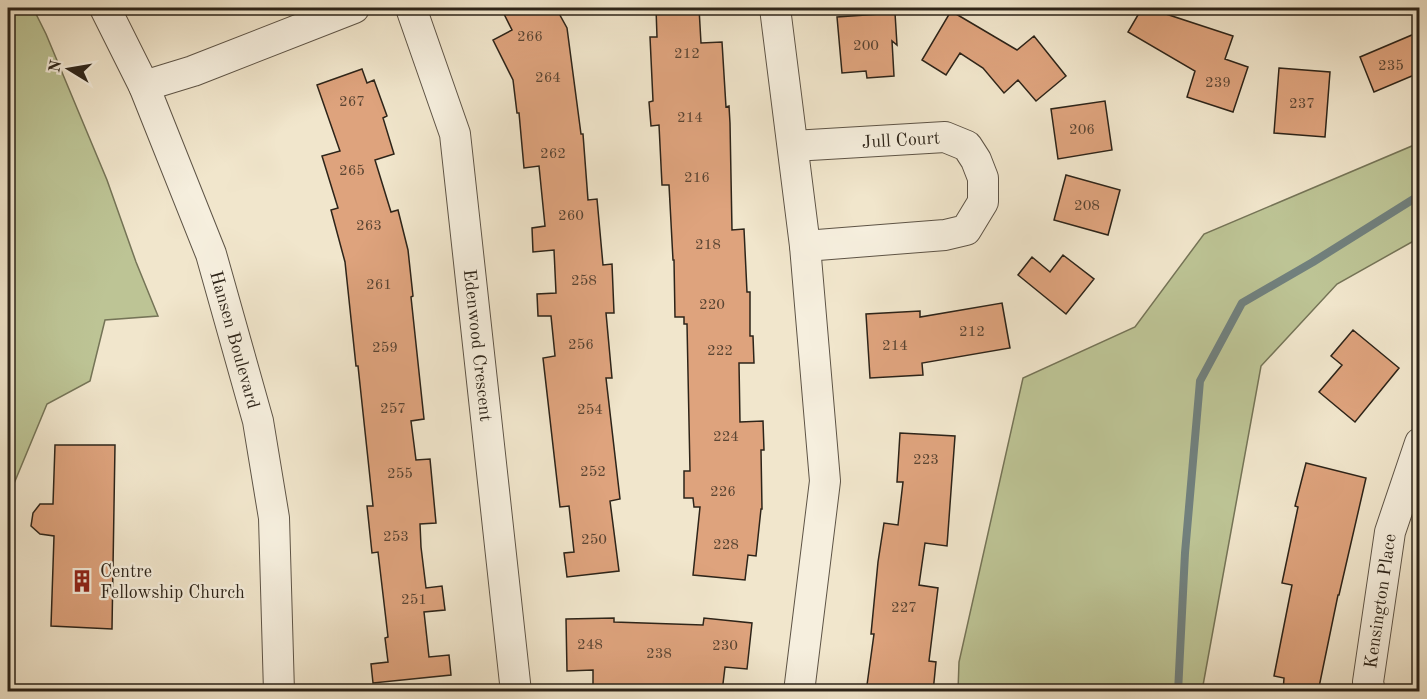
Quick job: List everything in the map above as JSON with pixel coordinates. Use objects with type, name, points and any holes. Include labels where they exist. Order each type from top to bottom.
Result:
[{"type":"street","name":"Hansen Boulevard","points":[[105,8],[144,86],[211,254],[258,421],[274,518],[279,692]]},
{"type":"street","points":[[144,86],[193,71],[354,8]]},
{"type":"street","name":"Edenwood Crescent","points":[[411,8],[455,134],[516,692]]},
{"type":"street","points":[[775,8],[805,246],[825,481],[799,692]]},
{"type":"street","name":"Jull Court","points":[[793,146],[945,137],[967,146],[983,178],[983,202],[966,230],[945,235],[805,246]]},
{"type":"street","name":"Kensington Place","points":[[1370,692],[1368,682],[1390,532],[1419,443]]},
{"type":"green space","points":[[8,8],[33,8],[46,34],[107,180],[158,316],[105,320],[90,381],[47,404],[8,498]]},
{"type":"green space","points":[[1419,143],[1419,238],[1337,284],[1261,366],[1202,691],[958,691],[959,662],[1023,378],[1135,327],[1204,234]]},
{"type":"building","points":[[501,8],[556,8],[567,28],[581,134],[583,134],[588,200],[597,199],[603,265],[612,264],[614,313],[606,313],[612,378],[606,378],[620,499],[610,501],[619,571],[567,577],[564,553],[574,552],[569,506],[560,507],[543,358],[555,356],[551,316],[538,316],[537,294],[556,293],[554,250],[533,252],[532,228],[545,226],[539,166],[524,168],[519,113],[517,113],[513,80],[493,40],[512,30]]},
{"type":"building","points":[[656,8],[699,8],[701,43],[722,42],[726,107],[729,106],[730,123],[732,230],[744,229],[747,292],[750,292],[750,336],[753,336],[754,363],[739,363],[740,422],[763,421],[762,509],[756,556],[748,555],[745,580],[693,575],[700,507],[694,507],[693,498],[684,498],[684,471],[690,471],[687,324],[684,324],[684,317],[675,317],[669,185],[662,185],[659,125],[651,126],[649,102],[653,101],[650,37],[657,37]]},
{"type":"building","points":[[1142,8],[1167,8],[1163,13],[1233,36],[1225,59],[1248,67],[1233,112],[1187,97],[1195,71],[1128,32]]},
{"type":"building","points":[[951,11],[1017,50],[1034,36],[1066,76],[1036,101],[1018,80],[1004,93],[983,68],[960,53],[946,75],[922,60]]},
{"type":"building","points":[[895,13],[897,45],[892,41],[894,76],[867,78],[866,71],[842,73],[837,17]]},
{"type":"building","points":[[1419,32],[1419,73],[1374,92],[1360,57]]},
{"type":"building","points":[[1279,68],[1330,72],[1325,137],[1274,133]]},
{"type":"building","points":[[362,69],[367,83],[374,80],[387,116],[383,118],[394,154],[375,160],[391,212],[398,210],[408,250],[424,419],[411,421],[416,460],[430,459],[436,523],[420,524],[421,547],[426,588],[442,586],[445,610],[424,612],[429,657],[449,655],[451,675],[373,683],[371,664],[388,662],[385,638],[388,637],[378,552],[372,553],[367,506],[373,506],[345,262],[331,210],[338,208],[322,156],[340,151],[317,85]]},
{"type":"building","points":[[1105,101],[1112,150],[1058,159],[1051,109]]},
{"type":"building","points":[[1066,175],[1120,190],[1108,235],[1054,220]]},
{"type":"building","points":[[1063,255],[1094,279],[1066,314],[1018,275],[1032,257],[1050,272]]},
{"type":"building","points":[[1002,303],[1010,348],[922,363],[923,375],[870,378],[866,314],[920,311],[920,317]]},
{"type":"building","points":[[1353,330],[1399,368],[1355,422],[1319,392],[1342,365],[1331,356]]},
{"type":"building","points":[[900,433],[955,436],[947,546],[925,543],[919,585],[938,588],[929,661],[936,662],[933,692],[879,692],[880,686],[867,685],[874,634],[871,634],[878,562],[884,523],[898,525],[903,482],[897,482]]},
{"type":"building","name":"Centre Fellowship Church","points":[[55,445],[115,445],[112,629],[51,626],[54,536],[40,534],[31,526],[33,513],[40,504],[53,504]]},
{"type":"building","points":[[1306,463],[1366,478],[1318,692],[1283,692],[1284,678],[1274,676],[1292,585],[1282,583],[1298,507],[1295,506]]},
{"type":"building","points":[[614,618],[614,622],[703,625],[704,618],[752,623],[747,669],[725,667],[722,692],[659,685],[659,690],[633,689],[633,687],[593,688],[593,670],[567,671],[566,619]]},
{"type":"waterway","points":[[1178,692],[1185,553],[1200,381],[1242,303],[1420,195]]},
{"type":"place","name":"Centre Fellowship Church","points":[[82,581]]}]
